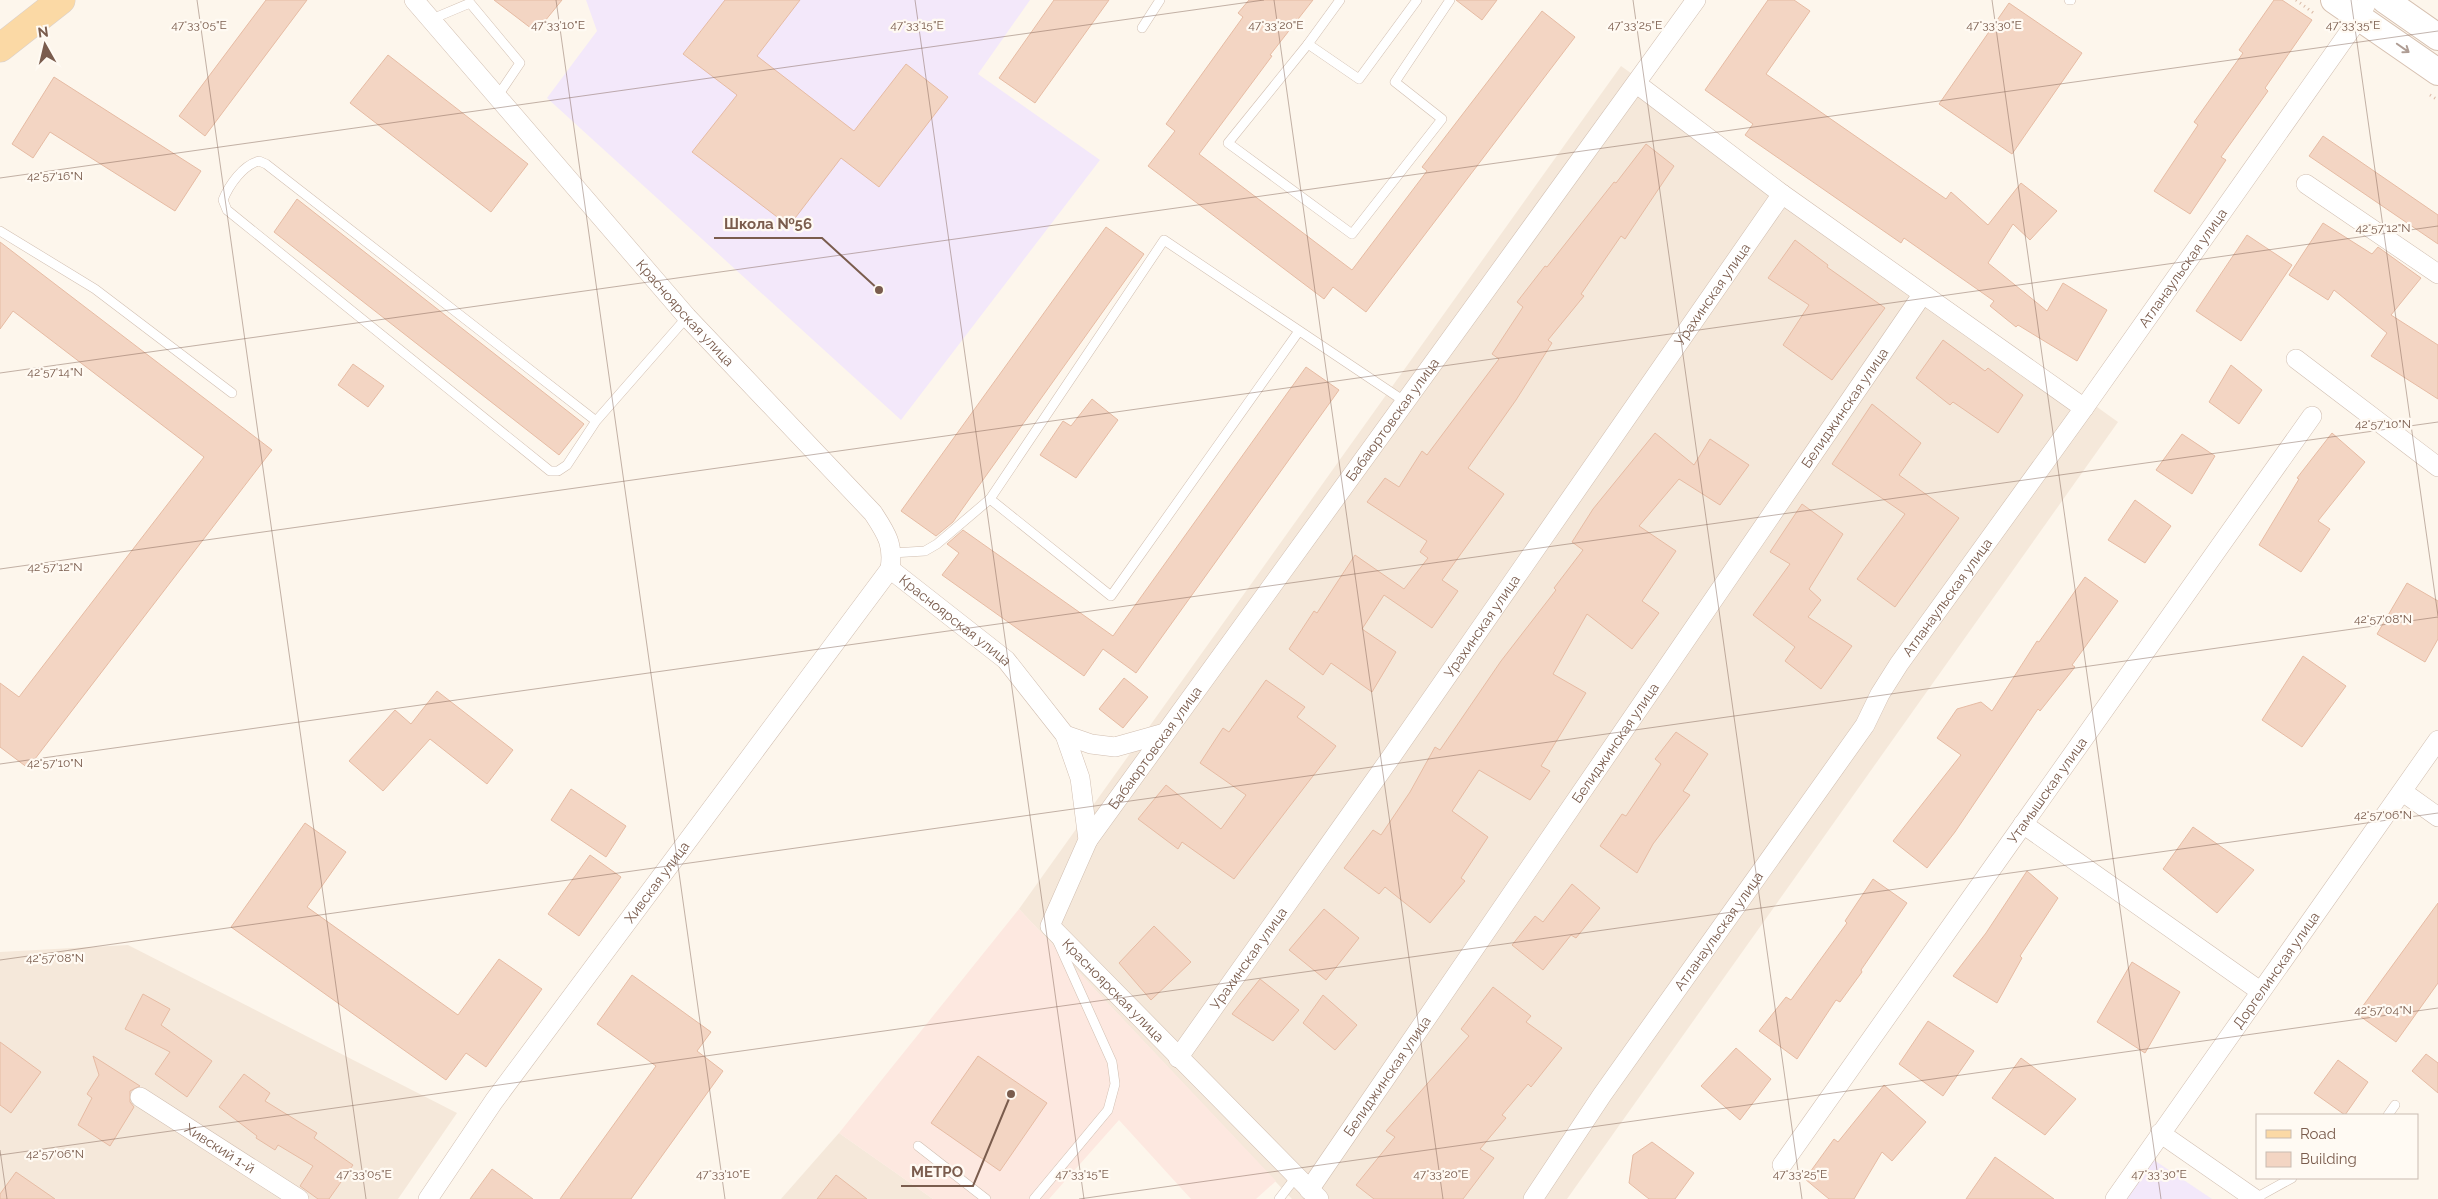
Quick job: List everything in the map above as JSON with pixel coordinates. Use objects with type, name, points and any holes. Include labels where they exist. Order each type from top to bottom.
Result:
[{"type":"main road","points":[[0,48],[60,0]]},
{"type":"main road","points":[[2334,0],[2364,9],[2438,72]]},
{"type":"main road","points":[[2385,0],[2438,38]]},
{"type":"street","name":"Красноярская улица","points":[[414,0],[687,317],[873,513],[886,532],[891,561],[1006,660],[1065,735],[1080,778],[1088,840],[1050,926],[1308,1188]]},
{"type":"street","name":"Бабаюртовская улица","points":[[1088,840],[1696,0]]},
{"type":"street","name":"Атланаульская улица","points":[[1533,1199],[1602,1095],[1865,725],[1880,694],[1899,664],[2084,408],[2364,9]]},
{"type":"street","points":[[1636,84],[1782,194],[2084,408]]},
{"type":"street","points":[[2306,184],[2438,274]]},
{"type":"street","name":"Урахинская улица","points":[[1178,1058],[1395,751],[1782,194]]},
{"type":"street","name":"Белиджинская улица","points":[[1308,1188],[1922,295]]},
{"type":"street","points":[[2296,359],[2438,468]]},
{"type":"street","name":"Утамышская улица","points":[[1782,1165],[2312,416]]},
{"type":"street","name":"Хивская улица","points":[[428,1199],[494,1102],[891,561]]},
{"type":"street","points":[[1065,735],[1091,744],[1115,747],[1165,733]]},
{"type":"street","name":"Доргелинская улица","points":[[2115,1199],[2438,740]]},
{"type":"street","points":[[2403,792],[2438,817]]},
{"type":"street","points":[[2023,824],[2260,991]]},
{"type":"street","name":"Хивский 1-й","points":[[140,1097],[299,1199]]},
{"type":"street","points":[[2160,1133],[2254,1199]]},
{"type":"lane","points":[[1142,28],[1160,0]]},
{"type":"lane","points":[[1340,0],[1308,44],[1228,143],[1352,234],[1442,119],[1395,82],[1450,0]]},
{"type":"lane","points":[[1308,44],[1359,79],[1417,0]]},
{"type":"lane","points":[[432,19],[470,3],[520,62],[497,97]]},
{"type":"lane","points":[[596,421],[266,164],[259,161],[249,164],[226,192],[223,200],[227,210],[550,472],[558,471],[567,465],[596,421],[687,317]]},
{"type":"lane","points":[[0,231],[95,289],[232,393]]},
{"type":"lane","points":[[891,561],[925,551],[937,544],[990,499],[1164,240],[1404,401]]},
{"type":"lane","points":[[990,499],[1111,596],[1299,331]]},
{"type":"lane","points":[[1034,1199],[1108,1110],[1115,1084],[1112,1062],[1050,926]]},
{"type":"lane","points":[[2389,1114],[2395,1105]]},
{"type":"lane","points":[[918,1146],[986,1199]]},
{"type":"lane","points":[[2254,1199],[2290,1179]]},
{"type":"lane","points":[[1280,1199],[1308,1188]]},
{"type":"shaded area","points":[[586,0],[1030,0],[978,74],[1100,160],[901,420],[547,98],[597,31]]},
{"type":"shaded area","points":[[1621,66],[2118,422],[1567,1199],[1292,1199],[1019,909]]},
{"type":"shaded area","points":[[1019,909],[1276,1181],[1256,1199],[1191,1199],[1119,1120],[1049,1199],[933,1199],[839,1133]]},
{"type":"shaded area","points":[[128,945],[457,1113],[398,1199],[0,1199],[0,952]]},
{"type":"shaded area","points":[[839,1133],[933,1199],[781,1199]]},
{"type":"shaded area","points":[[2151,1158],[2212,1199],[2123,1199]]},
{"type":"building","points":[[266,0],[307,0],[205,136],[179,116]]},
{"type":"building","points":[[494,0],[562,0],[536,32]]},
{"type":"building","points":[[725,0],[800,0],[757,56],[854,131],[906,64],[948,97],[879,187],[841,158],[789,226],[692,152],[737,95],[683,54]]},
{"type":"building","points":[[1054,0],[1109,0],[1035,103],[999,78]]},
{"type":"building","points":[[1249,0],[1313,0],[1270,55],[1272,56],[1199,154],[1352,270],[1427,171],[1422,167],[1542,11],[1575,37],[1366,312],[1333,287],[1324,299],[1148,166],[1175,131],[1166,124],[1243,17],[1238,13]]},
{"type":"building","points":[[1456,0],[1497,0],[1482,20]]},
{"type":"building","points":[[1768,0],[1794,0],[1810,11],[1766,74],[1946,199],[1951,192],[1988,225],[2021,183],[2057,211],[2030,240],[2013,224],[1988,263],[2047,311],[2063,283],[2107,310],[2077,361],[2018,325],[2016,327],[1990,306],[1994,301],[1904,238],[1901,243],[1745,135],[1753,124],[1705,90]]},
{"type":"building","points":[[2274,0],[2282,0],[2312,20],[2265,88],[2268,91],[2221,157],[2226,160],[2190,214],[2154,191],[2198,125],[2194,122],[2243,53],[2239,50]]},
{"type":"building","points":[[2009,3],[2082,53],[2012,154],[1939,104]]},
{"type":"building","points":[[388,55],[528,164],[491,212],[350,103]]},
{"type":"building","points":[[54,77],[201,171],[175,211],[50,132],[33,158],[12,144]]},
{"type":"building","points":[[2323,136],[2438,215],[2438,244],[2309,156]]},
{"type":"building","points":[[1646,144],[1674,166],[1625,239],[1621,236],[1581,294],[1584,296],[1548,340],[1552,343],[1516,400],[1468,468],[1504,494],[1442,580],[1458,591],[1432,628],[1384,595],[1362,629],[1396,652],[1372,692],[1331,663],[1323,675],[1289,649],[1314,611],[1317,613],[1355,555],[1404,589],[1428,558],[1420,552],[1427,541],[1367,502],[1385,478],[1399,487],[1422,451],[1427,455],[1499,359],[1492,354],[1523,307],[1517,302]]},
{"type":"building","points":[[297,199],[584,424],[559,455],[274,232]]},
{"type":"building","points":[[2323,223],[2372,254],[2378,247],[2421,278],[2391,315],[2438,345],[2438,399],[2371,356],[2387,333],[2334,290],[2328,300],[2289,275]]},
{"type":"building","points":[[1106,227],[1144,254],[953,522],[936,536],[901,511]]},
{"type":"building","points":[[2247,235],[2292,265],[2241,341],[2196,311]]},
{"type":"building","points":[[1795,240],[1828,265],[1827,267],[1885,308],[1832,380],[1783,345],[1809,305],[1768,278]]},
{"type":"building","points":[[0,242],[272,450],[28,768],[0,747],[0,683],[19,697],[204,457],[13,311],[0,329]]},
{"type":"building","points":[[1943,340],[1985,371],[1988,368],[2023,395],[1998,433],[1953,402],[1950,405],[1916,378]]},
{"type":"building","points":[[353,364],[384,386],[368,407],[338,385]]},
{"type":"building","points":[[2231,365],[2262,390],[2239,424],[2209,402]]},
{"type":"building","points":[[1306,367],[1339,390],[1136,673],[1103,649],[1084,676],[942,575],[959,553],[947,544],[963,530],[1113,636]]},
{"type":"building","points":[[1092,399],[1118,420],[1076,478],[1040,455],[1063,421],[1071,426]]},
{"type":"building","points":[[1872,404],[1921,443],[1899,475],[1959,518],[1895,607],[1857,579],[1905,514],[1832,464]]},
{"type":"building","points":[[1655,433],[1694,465],[1710,439],[1749,465],[1720,505],[1679,479],[1639,526],[1676,551],[1642,601],[1659,613],[1632,649],[1587,614],[1553,674],[1586,693],[1541,766],[1550,771],[1530,800],[1479,770],[1452,811],[1488,837],[1461,878],[1465,881],[1430,923],[1385,887],[1379,894],[1344,868],[1373,830],[1381,835],[1410,792],[1435,747],[1440,750],[1501,661],[1556,590],[1554,588],[1583,550],[1572,542],[1593,509]]},
{"type":"building","points":[[2332,433],[2365,462],[2318,521],[2330,529],[2301,572],[2259,545],[2299,479],[2297,478]]},
{"type":"building","points":[[2182,434],[2215,456],[2192,494],[2156,470]]},
{"type":"building","points":[[2135,500],[2171,526],[2145,563],[2108,540]]},
{"type":"building","points":[[1802,504],[1843,534],[1809,589],[1821,600],[1808,617],[1852,646],[1821,689],[1785,661],[1795,647],[1753,615],[1790,564],[1770,552]]},
{"type":"building","points":[[2085,577],[2118,601],[2072,665],[2075,667],[2040,711],[2038,709],[1955,832],[1927,868],[1893,841],[1961,755],[1937,738],[1957,709],[1981,702],[1992,711],[2037,641],[2039,642]]},
{"type":"building","points":[[2407,583],[2438,601],[2438,639],[2425,662],[2377,634]]},
{"type":"building","points":[[2303,656],[2346,686],[2302,747],[2262,720]]},
{"type":"building","points":[[1124,678],[1148,697],[1123,728],[1099,709]]},
{"type":"building","points":[[1266,680],[1305,707],[1297,717],[1336,746],[1234,879],[1182,842],[1178,849],[1138,819],[1166,785],[1221,829],[1246,795],[1200,763],[1223,728],[1229,732]]},
{"type":"building","points":[[437,691],[513,750],[487,784],[430,739],[383,791],[349,761],[395,710],[411,724]]},
{"type":"building","points":[[1676,732],[1708,754],[1683,791],[1690,795],[1653,844],[1637,873],[1600,846],[1622,814],[1626,816],[1661,764],[1655,759]]},
{"type":"building","points":[[571,789],[626,826],[606,857],[551,820]]},
{"type":"building","points":[[305,823],[346,852],[307,907],[458,1015],[499,959],[542,989],[486,1067],[466,1053],[446,1080],[231,927]]},
{"type":"building","points":[[2193,827],[2254,870],[2217,913],[2163,869]]},
{"type":"building","points":[[590,855],[621,877],[579,936],[548,914]]},
{"type":"building","points":[[2027,871],[2058,898],[2020,956],[2022,958],[1997,1003],[1953,976],[1986,933]]},
{"type":"building","points":[[1873,879],[1907,903],[1861,970],[1862,972],[1840,1002],[1836,1000],[1797,1059],[1759,1031],[1786,997],[1791,1000],[1847,923],[1845,921]]},
{"type":"building","points":[[1572,884],[1600,908],[1576,938],[1571,935],[1543,970],[1512,945],[1535,916],[1543,922]]},
{"type":"building","points":[[2438,903],[2438,983],[2396,1042],[2357,1014]]},
{"type":"building","points":[[1324,909],[1359,938],[1326,980],[1289,950]]},
{"type":"building","points":[[1154,926],[1191,962],[1151,1000],[1119,963]]},
{"type":"building","points":[[2132,962],[2180,992],[2145,1053],[2097,1022]]},
{"type":"building","points":[[632,975],[711,1032],[697,1051],[723,1071],[631,1199],[560,1199],[656,1066],[597,1024]]},
{"type":"building","points":[[1260,979],[1299,1010],[1273,1041],[1232,1014]]},
{"type":"building","points":[[1493,987],[1531,1016],[1526,1022],[1562,1048],[1531,1087],[1528,1084],[1502,1115],[1506,1118],[1480,1149],[1494,1158],[1463,1199],[1374,1199],[1356,1185],[1395,1137],[1386,1131],[1469,1036],[1461,1029]]},
{"type":"building","points":[[143,994],[170,1009],[161,1025],[212,1061],[187,1097],[155,1074],[170,1052],[125,1029]]},
{"type":"building","points":[[1323,995],[1357,1025],[1335,1050],[1303,1023]]},
{"type":"building","points":[[1928,1021],[1974,1051],[1943,1096],[1899,1064]]},
{"type":"building","points":[[0,1042],[41,1072],[11,1113],[0,1105]]},
{"type":"building","points":[[1736,1048],[1771,1079],[1740,1120],[1701,1086]]},
{"type":"building","points":[[2426,1054],[2438,1063],[2438,1093],[2412,1071]]},
{"type":"building","points":[[93,1056],[140,1086],[130,1091],[130,1102],[134,1107],[110,1146],[78,1125],[92,1098],[87,1094],[99,1075]]},
{"type":"building","points":[[978,1056],[1047,1103],[1000,1171],[931,1123]]},
{"type":"building","points":[[2021,1058],[2076,1099],[2045,1135],[1992,1098]]},
{"type":"building","points":[[2338,1060],[2368,1082],[2346,1114],[2314,1093]]},
{"type":"building","points":[[244,1074],[270,1093],[265,1101],[317,1133],[314,1138],[353,1165],[329,1199],[318,1199],[300,1186],[313,1166],[278,1145],[275,1150],[256,1138],[257,1136],[219,1107]]},
{"type":"building","points":[[1884,1085],[1926,1122],[1892,1161],[1882,1152],[1854,1199],[1829,1199],[1805,1179],[1834,1139],[1838,1142]]},
{"type":"building","points":[[1652,1142],[1694,1173],[1675,1199],[1649,1199],[1629,1183],[1633,1155]]},
{"type":"building","points":[[1995,1157],[2054,1199],[1966,1199]]},
{"type":"building","points":[[492,1169],[533,1199],[470,1199]]},
{"type":"building","points":[[16,1172],[55,1199],[0,1199],[0,1194]]},
{"type":"building","points":[[836,1175],[867,1199],[817,1199]]},
{"type":"place","name":"Школа №56","points":[[879,290]]},
{"type":"place","name":"МЕТРО","points":[[1011,1094]]}]
